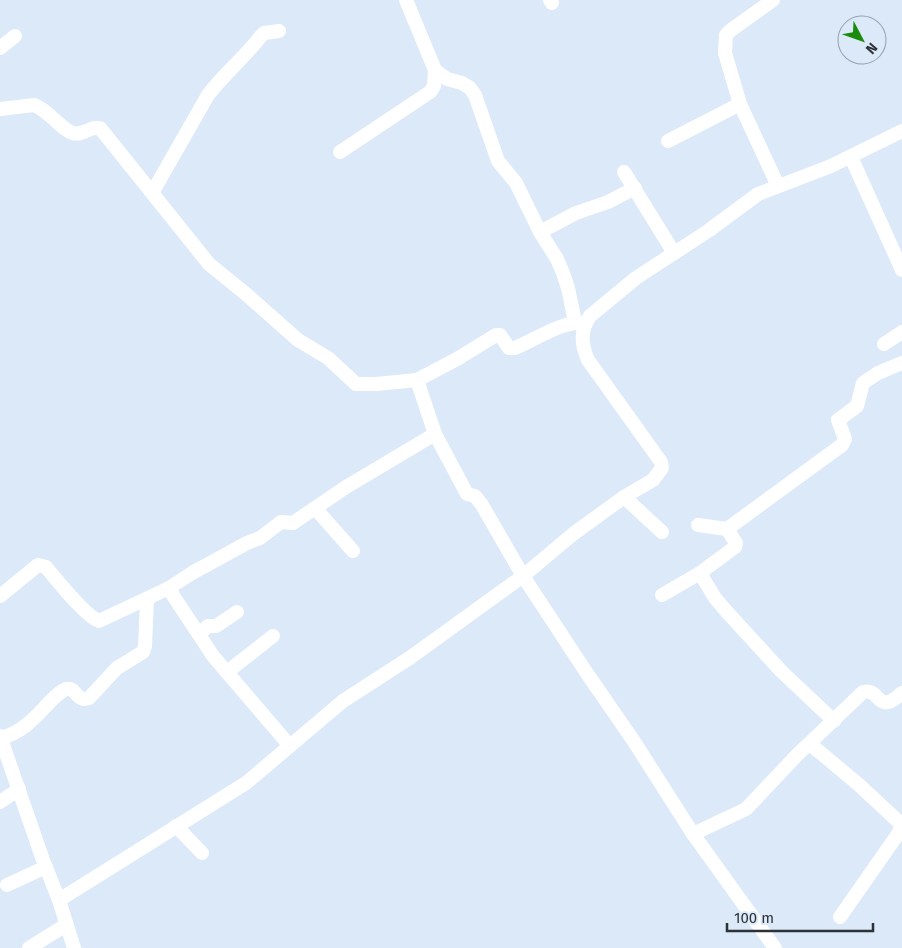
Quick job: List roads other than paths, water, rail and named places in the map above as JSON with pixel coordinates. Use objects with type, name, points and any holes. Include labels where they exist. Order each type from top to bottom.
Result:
[{"type":"street","points":[[340,152],[430,92],[436,80],[435,70],[406,0]]},
{"type":"street","points":[[773,0],[731,30],[726,36],[725,52],[740,104],[778,186]]},
{"type":"street","points":[[152,193],[208,95],[264,33],[279,31]]},
{"type":"street","points":[[0,48],[15,36]]},
{"type":"street","points":[[59,900],[246,783],[343,701],[410,657],[523,576],[574,534],[624,497],[653,480],[662,468],[661,462],[588,360],[584,350],[580,323],[563,273],[516,183],[498,161],[475,95],[470,88],[462,83],[447,79],[435,70]]},
{"type":"street","points":[[668,141],[740,104]]},
{"type":"street","points":[[0,109],[34,105],[76,134],[95,127],[100,128],[208,264],[246,294],[298,340],[328,358],[356,384],[362,385],[417,380],[457,359],[496,334],[500,335],[509,348],[515,348],[562,326],[580,323],[636,278],[758,194],[851,157],[902,131]]},
{"type":"street","points":[[851,157],[902,270]]},
{"type":"street","points":[[624,172],[674,253]]},
{"type":"street","points":[[540,232],[576,213],[615,200],[635,188]]},
{"type":"street","points":[[884,344],[902,332]]},
{"type":"street","points":[[698,525],[727,529],[842,445],[845,439],[838,420],[857,406],[863,383],[878,373],[902,363]]},
{"type":"street","points":[[417,380],[435,434],[467,494],[475,496],[482,505],[523,576],[769,946]]},
{"type":"street","points":[[0,596],[38,565],[42,564],[80,605],[96,620],[100,621],[170,588],[192,573],[247,543],[260,538],[281,522],[293,523],[346,487],[435,434]]},
{"type":"street","points":[[624,497],[662,532]]},
{"type":"street","points":[[315,508],[352,551]]},
{"type":"street","points":[[662,595],[700,573],[736,545],[727,529]]},
{"type":"street","points":[[700,573],[721,606],[781,671],[834,721]]},
{"type":"street","points":[[170,588],[213,656],[290,746]]},
{"type":"street","points":[[74,948],[59,900],[0,737],[15,734],[25,727],[56,695],[68,688],[82,699],[89,698],[117,668],[142,652],[145,646],[148,599]]},
{"type":"street","points":[[198,634],[208,626],[216,626],[237,612]]},
{"type":"street","points":[[227,672],[273,636]]},
{"type":"street","points":[[693,834],[746,809],[797,755],[863,692],[870,692],[888,703],[892,702],[902,693]]},
{"type":"street","points":[[810,744],[858,784],[901,824],[898,834],[840,917]]},
{"type":"street","points":[[0,802],[19,789]]},
{"type":"street","points":[[176,826],[202,852]]},
{"type":"street","points":[[8,885],[46,867]]},
{"type":"street","points":[[29,948],[66,925]]}]
